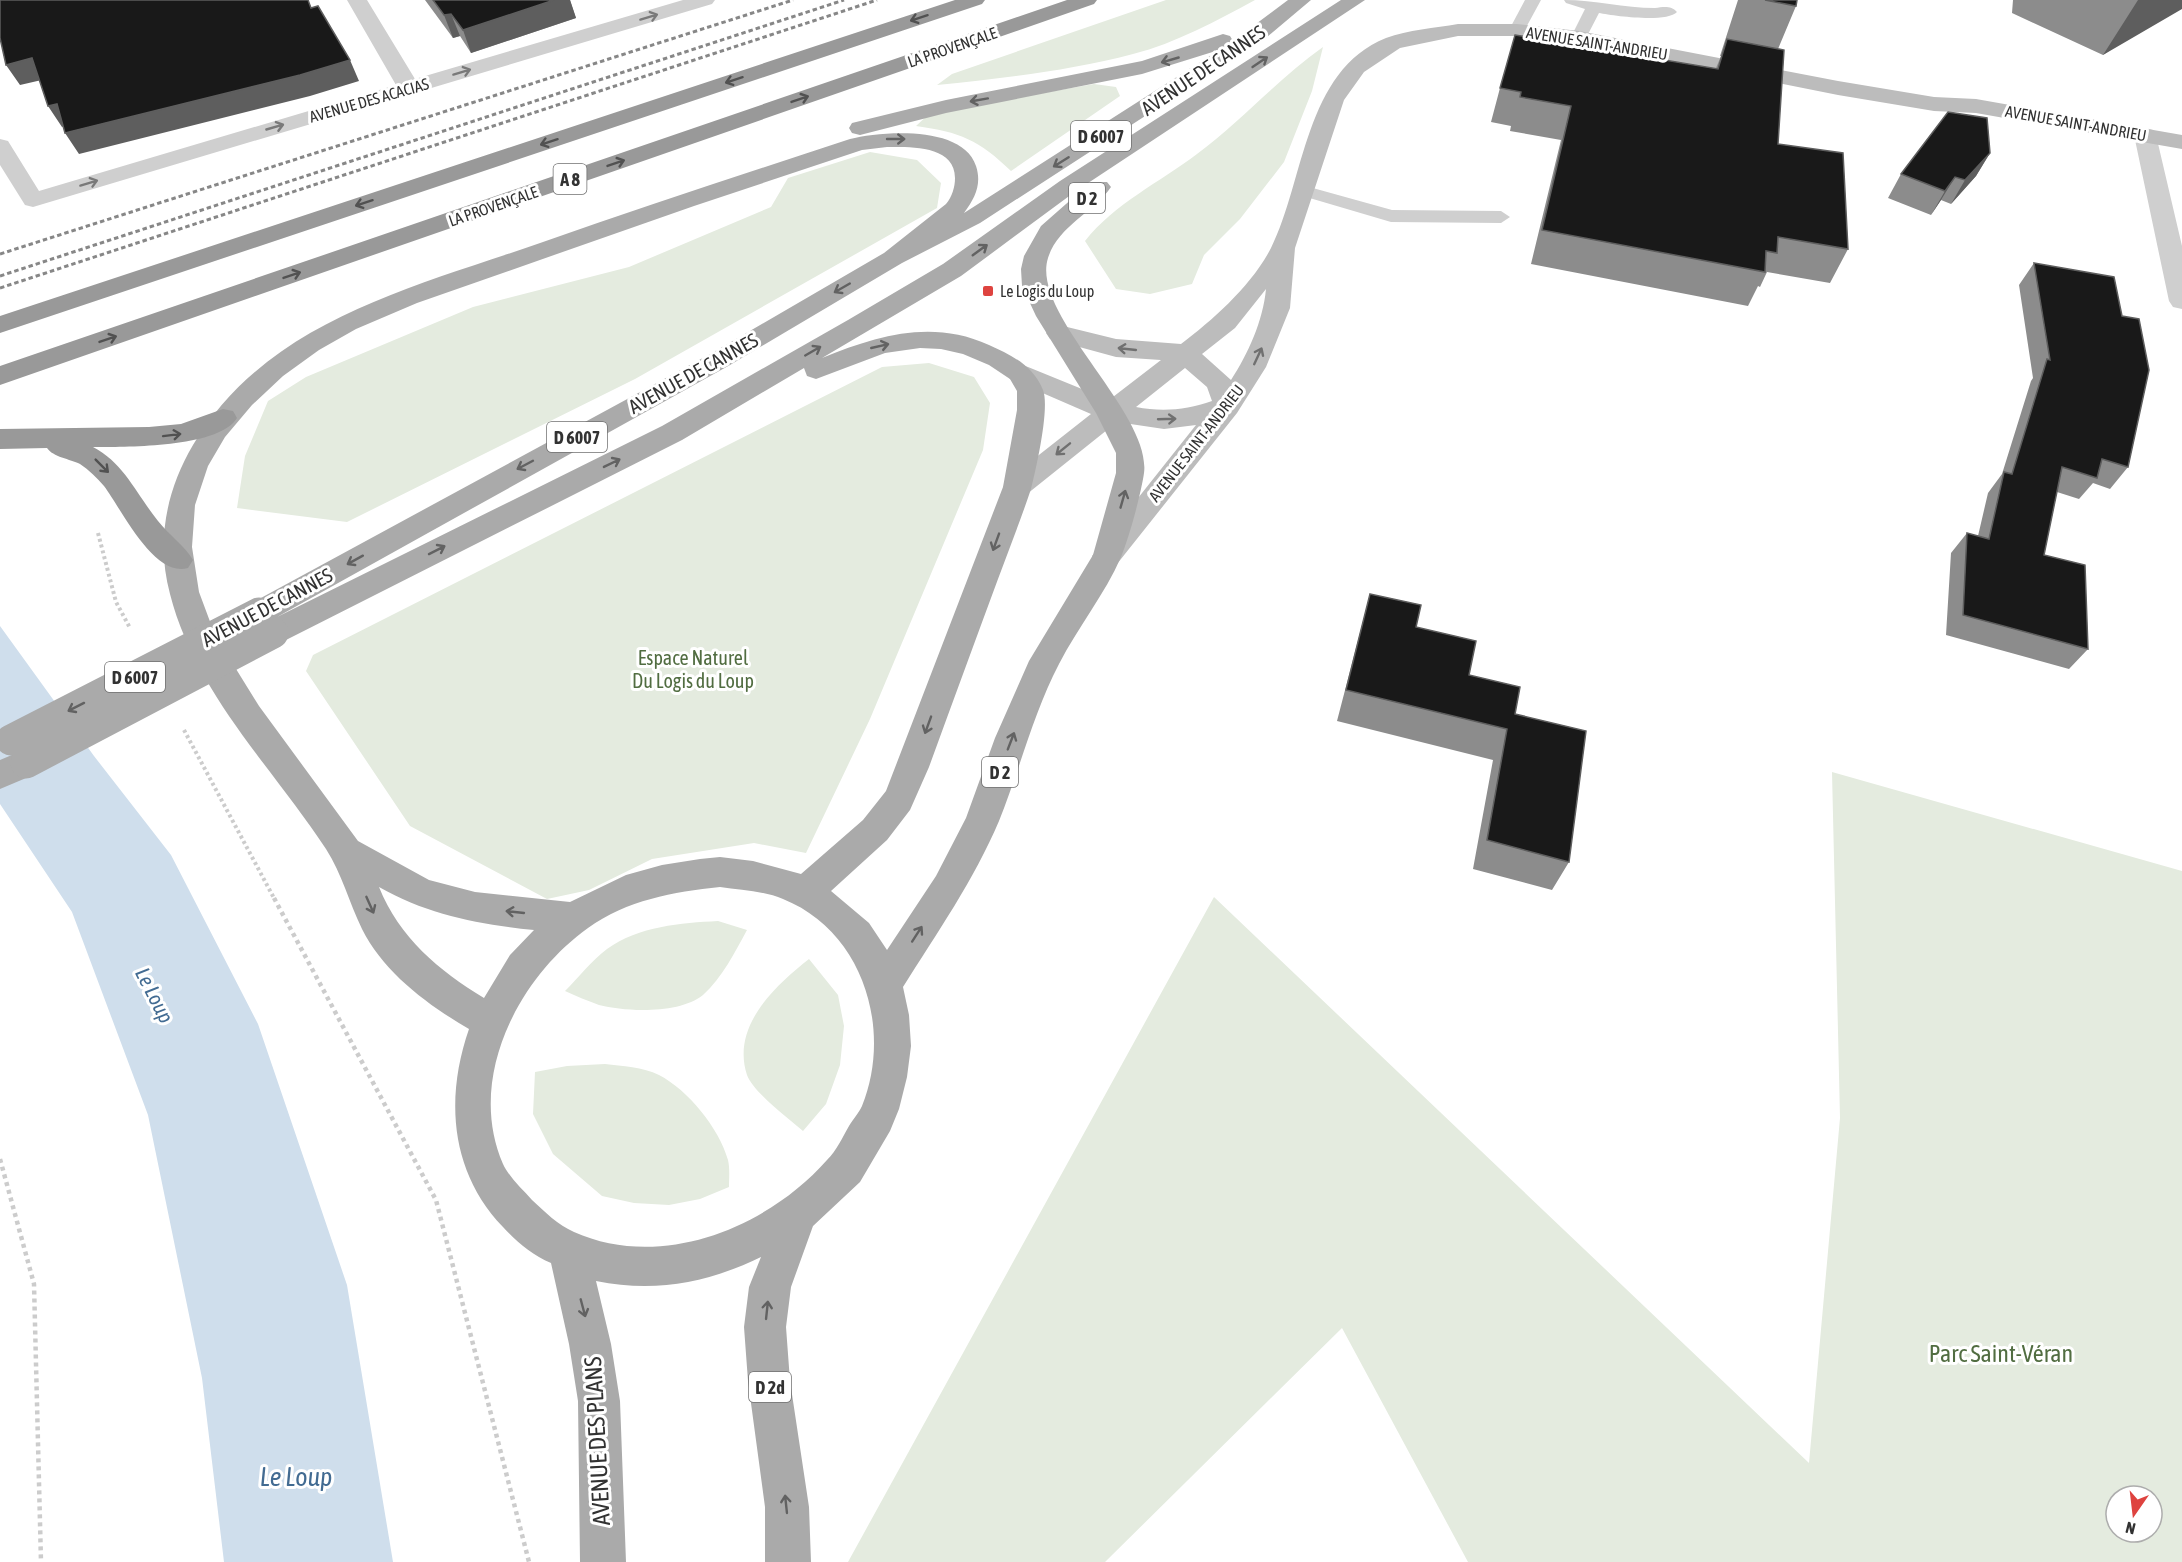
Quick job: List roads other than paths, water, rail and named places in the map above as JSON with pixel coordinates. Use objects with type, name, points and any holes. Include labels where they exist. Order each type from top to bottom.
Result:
[{"type":"highway","name":"LA PROVENÇALE","points":[[0,325],[975,0]]},
{"type":"highway","name":"LA PROVENÇALE","points":[[0,376],[1087,0]]},
{"type":"highway","points":[[0,439],[111,440],[149,437],[184,433],[224,418]]},
{"type":"highway","points":[[29,438],[72,449],[97,459],[114,478],[146,527],[178,560]]},
{"type":"main road","points":[[679,202],[730,173],[891,119],[1117,73],[1205,50],[1300,0]]},
{"type":"main road","name":"AVENUE DE CANNES","points":[[266,623],[893,258],[982,212],[1260,33],[1300,0]]},
{"type":"main road","name":"D 6007","points":[[1212,95],[1355,0]]},
{"type":"main road","name":"AVENUE DE CANNES","points":[[9,756],[266,623],[672,433],[952,270],[1068,186],[1212,95]]},
{"type":"main road","name":"D 2","points":[[885,983],[948,886],[978,830],[1011,738],[1045,660],[1107,556],[1130,473],[1130,453],[1109,412],[1059,333],[1035,286],[1033,269],[1036,256],[1050,231],[1212,95]]},
{"type":"main road","points":[[489,1021],[460,1006],[417,971],[380,928],[346,852],[264,740],[219,672],[197,627],[184,592],[178,560],[181,510],[190,472],[224,418],[244,394],[321,337],[351,321],[679,202],[858,144],[882,139],[922,141],[952,152],[962,160],[967,171],[964,194],[955,208],[893,258]]},
{"type":"main road","points":[[672,433],[856,353],[880,345],[920,339],[941,340],[989,355],[1019,373],[1030,392],[1030,410],[1017,487],[913,766],[898,800],[875,830],[805,892]]},
{"type":"main road","points":[[346,852],[421,893],[475,908],[574,918]]},
{"type":"main road","points":[[720,872],[771,879],[805,892],[843,918],[870,951],[885,983],[893,1016],[893,1049],[879,1112],[844,1171],[796,1217],[729,1254],[661,1268],[612,1265],[568,1252],[541,1237],[500,1196],[486,1172],[477,1146],[472,1083],[489,1021],[517,973],[543,943],[574,918],[613,895],[665,877],[720,872]]},
{"type":"main road","name":"D 2d","points":[[788,1562],[787,1507],[769,1381],[765,1327],[770,1287],[796,1217]]},
{"type":"main road","name":"AVENUE DES PLANS","points":[[568,1252],[592,1341],[599,1401],[603,1467],[603,1562]]},
{"type":"street","points":[[357,0],[409,88]]},
{"type":"street","name":"AVENUE DES ACACIAS","points":[[0,146],[33,200],[705,0]]},
{"type":"street","name":"AVENUE SAINT-ANDRIEU","points":[[1107,556],[1227,406],[1252,367],[1277,308],[1283,248],[1333,100],[1356,67],[1393,43],[1458,30],[1517,30],[1579,38],[1838,88],[1934,104],[1976,106],[2182,142]]},
{"type":"street","points":[[2145,135],[2182,300]]},
{"type":"street","name":"D 2","points":[[1017,487],[1109,412],[1226,322],[1242,305],[1283,248]]},
{"type":"street","points":[[1019,373],[1109,412],[1166,420],[1190,418],[1227,406],[1219,383],[1185,353],[1116,348],[1059,333]]},
{"type":"lane","points":[[1517,30],[1533,0]]},
{"type":"lane","points":[[1572,0],[1593,9],[1628,13],[1669,12]]},
{"type":"lane","points":[[1579,38],[1593,9]]},
{"type":"lane","points":[[1302,190],[1391,216],[1501,217]]},
{"type":"water","name":"Le Loup","points":[[0,626],[94,756],[171,855],[258,1024],[347,1285],[393,1562],[224,1562],[202,1378],[148,1115],[72,912],[0,804]]},
{"type":"railway","points":[[0,254],[793,0]]},
{"type":"railway","points":[[0,276],[844,0]]},
{"type":"railway","points":[[0,288],[877,0]]},
{"type":"place","name":"Le Logis du Loup","points":[[988,291]]},
{"type":"park label","name":"Espace Naturel Du Logis du Loup","points":[[693,668]]},
{"type":"park label","name":"Parc Saint-Véran","points":[[2001,1353]]}]
